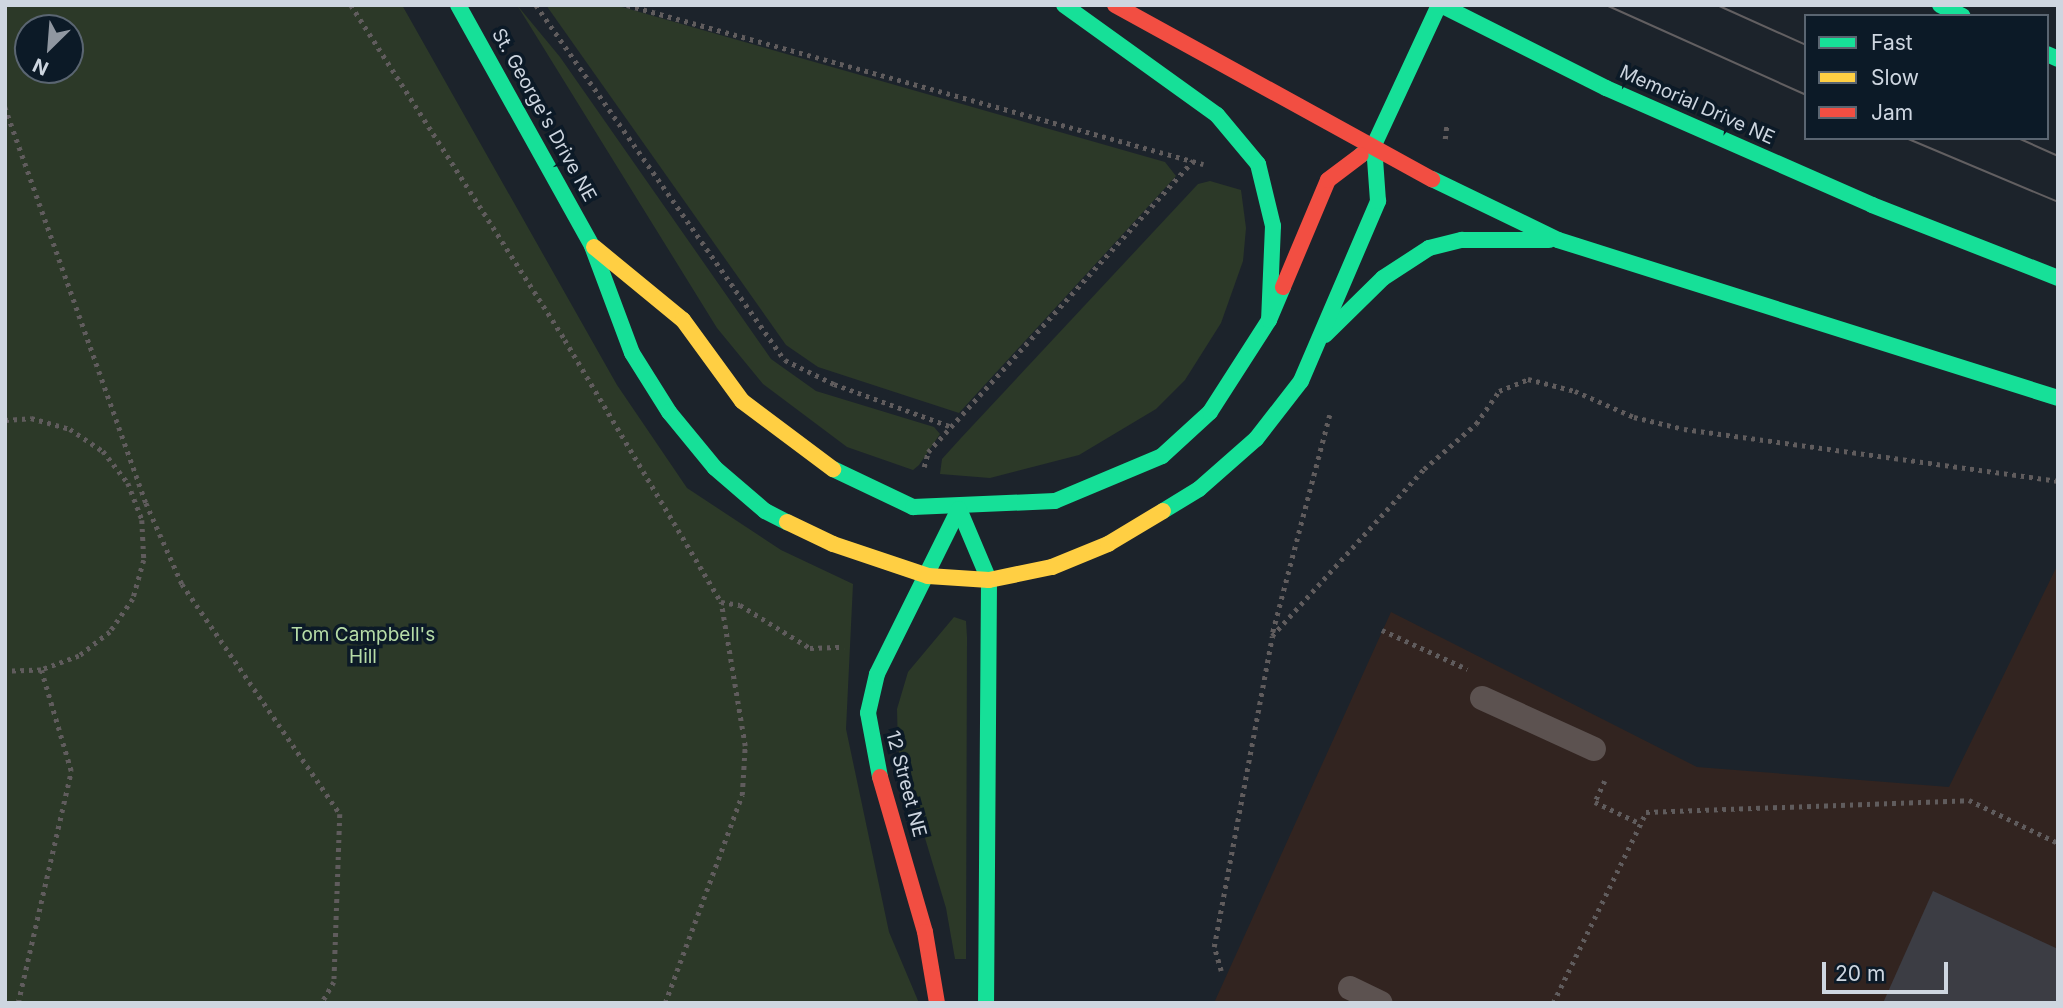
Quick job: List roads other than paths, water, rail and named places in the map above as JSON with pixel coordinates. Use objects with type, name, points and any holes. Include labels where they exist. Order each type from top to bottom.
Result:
[{"type":"main road","name":"St. George's Drive NE","points":[[458,5],[592,246],[632,353],[669,412],[715,468],[765,511],[832,544],[928,576],[989,580],[1052,567],[1108,544],[1199,489],[1256,439],[1301,381],[1325,335],[1378,201],[1374,145]]},
{"type":"main road","points":[[1064,5],[1217,115],[1258,164],[1273,226],[1269,320]]},
{"type":"main road","points":[[1115,5],[1374,145],[1558,240],[2058,398]]},
{"type":"main road","name":"St. George's Drive NE","points":[[592,246],[683,320],[742,401],[808,455],[874,493],[913,507],[958,509],[1055,501],[1162,456],[1210,412],[1269,320],[1328,180],[1374,145],[1440,5]]},
{"type":"main road","name":"Memorial Drive NE","points":[[1440,5],[1720,138],[2058,278]]},
{"type":"main road","points":[[1940,5],[1959,14]]},
{"type":"main road","points":[[1325,335],[1384,278],[1429,248],[1462,240],[1558,240]]},
{"type":"main road","points":[[958,509],[989,580],[986,1003]]},
{"type":"main road","name":"12 Street NE","points":[[937,1003],[925,932],[870,744],[867,713],[877,674],[928,576],[958,509]]},
{"type":"lane","points":[[1482,698],[1594,749]]},
{"type":"lane","points":[[1350,988],[1381,1003]]},
{"type":"tram line","points":[[1606,5],[1804,94]]},
{"type":"tram line","points":[[1717,5],[1804,44]]},
{"type":"tram line","points":[[1911,140],[2058,202]]},
{"type":"tram line","points":[[2022,140],[2058,156]]},
{"type":"park label","name":"Tom Campbell's Hill","points":[[363,646]]}]
